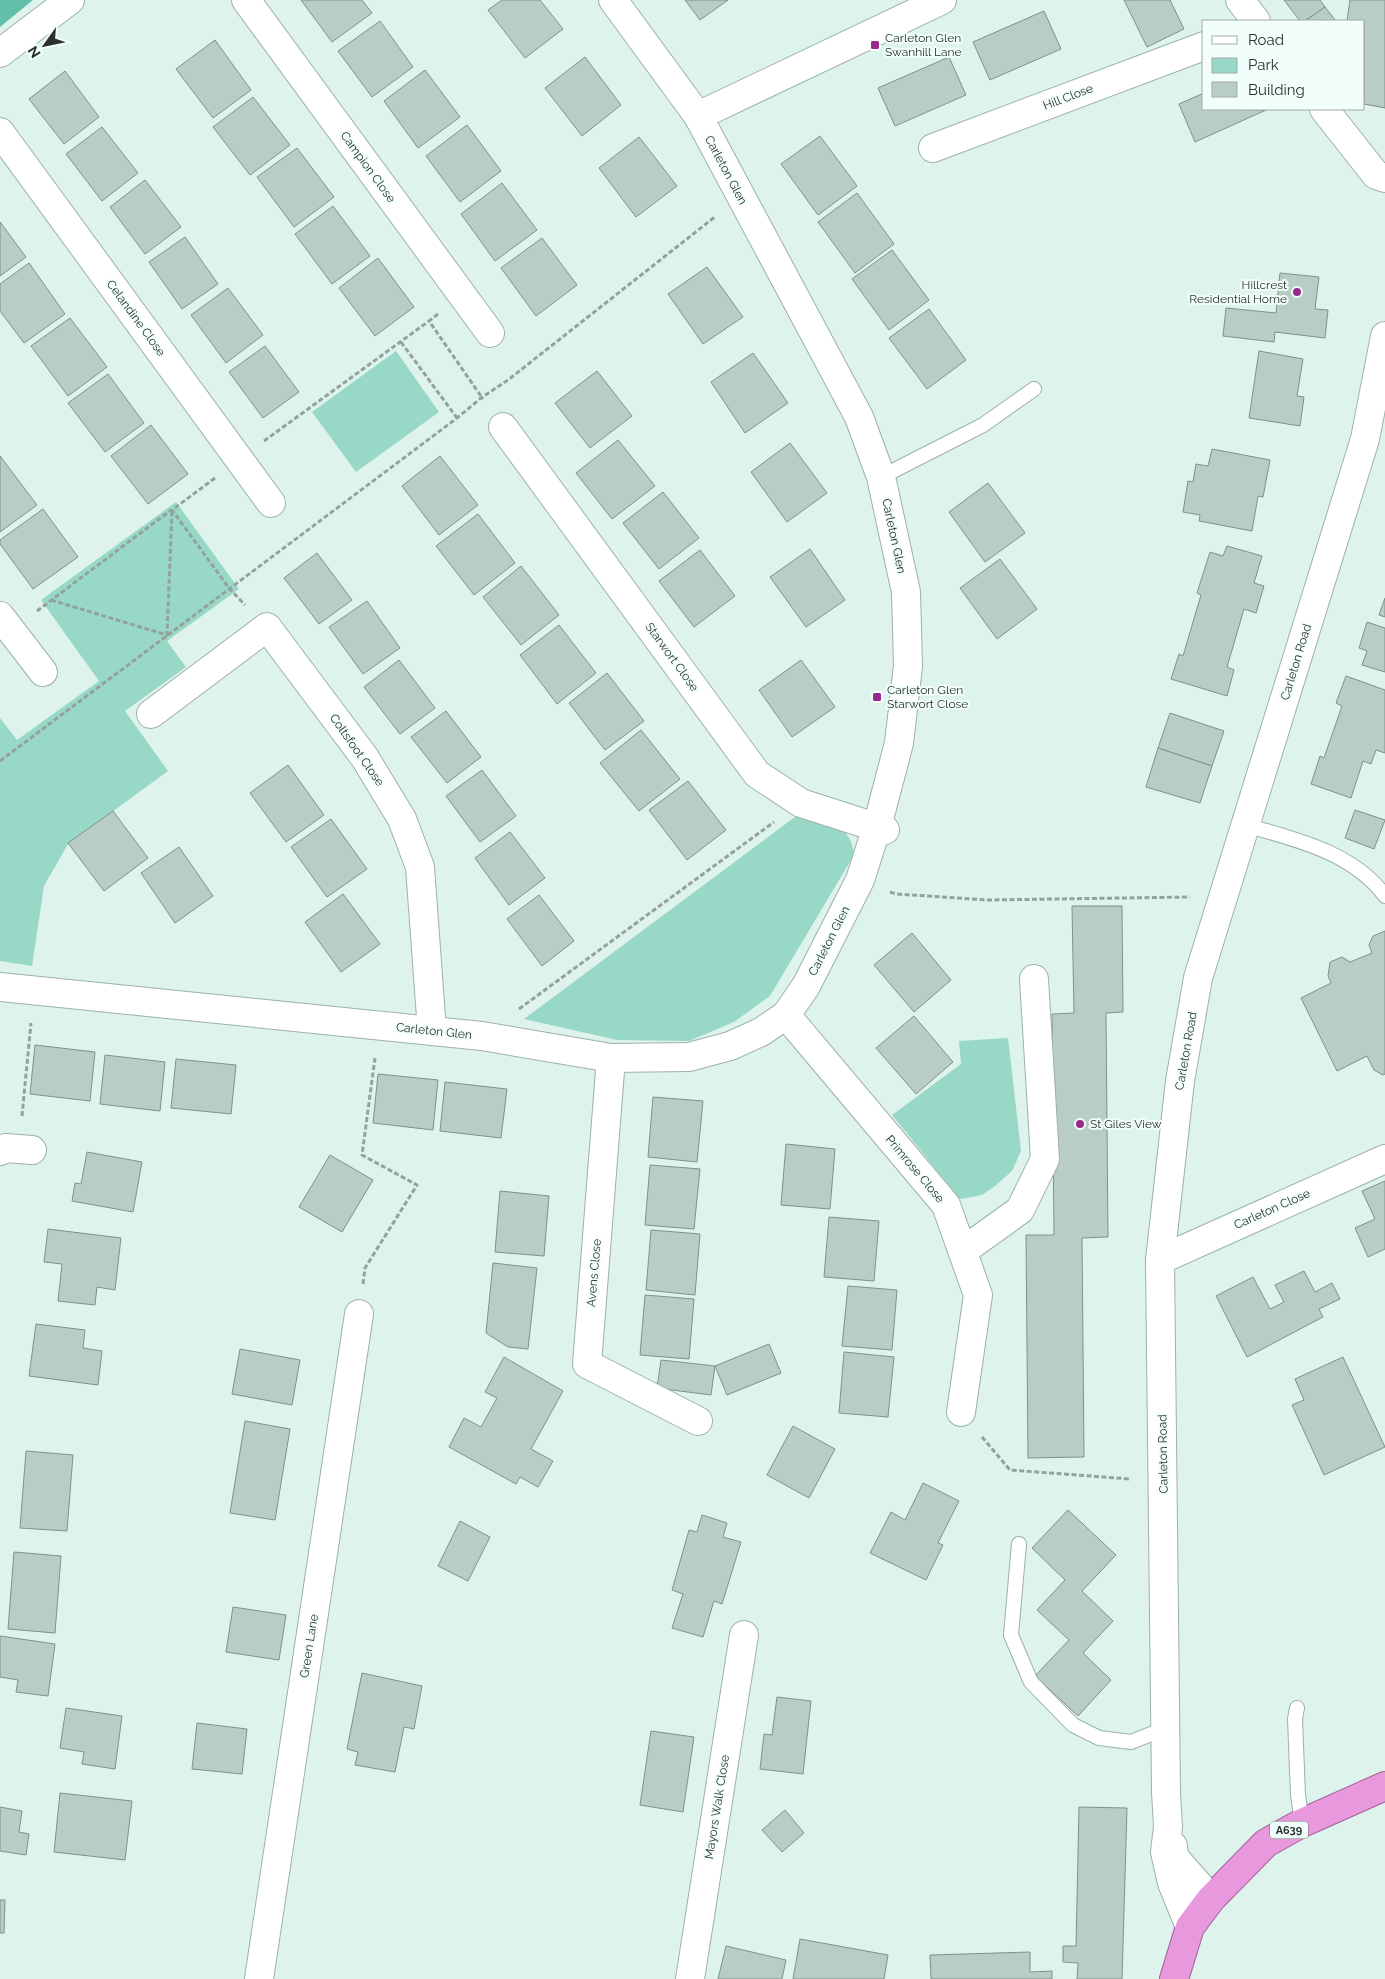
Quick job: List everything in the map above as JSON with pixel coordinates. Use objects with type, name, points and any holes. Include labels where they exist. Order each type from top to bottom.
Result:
[{"type":"highway","name":"A639","points":[[1174,1979],[1190,1926],[1211,1899],[1266,1844],[1302,1823],[1385,1786]]},
{"type":"street","points":[[0,53],[70,0]]},
{"type":"street","name":"Campion Close","points":[[246,0],[490,333]]},
{"type":"street","name":"Carleton Glen","points":[[0,987],[482,1036],[611,1058],[689,1057],[730,1046],[761,1032],[786,1015],[806,986],[860,880],[881,828],[899,743],[908,666],[906,592],[881,477],[859,417],[698,116],[613,0]]},
{"type":"street","points":[[698,116],[942,0]]},
{"type":"street","points":[[1240,0],[1255,20]]},
{"type":"street","name":"Hill Close","points":[[933,148],[1202,47]]},
{"type":"street","points":[[1325,110],[1376,175],[1385,178]]},
{"type":"street","name":"Celandine Close","points":[[0,132],[271,503]]},
{"type":"street","name":"Carleton Road","points":[[1190,1926],[1172,1883],[1165,1852],[1168,1827],[1166,1792],[1160,1260],[1181,1072],[1198,978],[1365,439],[1382,366],[1385,336]]},
{"type":"street","name":"Starwort Close","points":[[503,427],[757,774],[801,803],[881,828]]},
{"type":"street","points":[[6,623],[43,672]]},
{"type":"street","name":"Coltsfoot Close","points":[[151,714],[267,627],[365,758],[402,819],[420,867],[432,1031]]},
{"type":"street","points":[[962,1251],[1020,1210],[1045,1159],[1034,979]]},
{"type":"street","name":"Primrose Close","points":[[786,1015],[946,1205],[978,1295],[961,1412]]},
{"type":"street","name":"Avens Close","points":[[611,1058],[587,1364],[698,1421]]},
{"type":"street","name":"Carleton Close","points":[[1160,1260],[1385,1159]]},
{"type":"street","name":"Green Lane","points":[[259,1979],[359,1314]]},
{"type":"street","name":"Mayors Walk Close","points":[[690,1979],[744,1635]]},
{"type":"street","name":"Carleton Road","points":[[1166,1792],[1174,1857],[1211,1899]]},
{"type":"lane","points":[[881,477],[983,425],[1034,389]]},
{"type":"lane","points":[[1245,825],[1303,842],[1341,858],[1363,874],[1385,896]]},
{"type":"lane","points":[[1018,1544],[1011,1635],[1031,1682],[1073,1726],[1099,1738],[1131,1742],[1166,1728]]},
{"type":"lane","points":[[1297,1708],[1295,1719],[1298,1795],[1302,1823]]},
{"type":"path","points":[[0,761],[457,418],[605,305],[740,197]]},
{"type":"path","points":[[462,294],[429,322],[503,427]]},
{"type":"path","points":[[401,342],[457,418]]},
{"type":"path","points":[[6,623],[51,600],[172,510],[167,635]]},
{"type":"path","points":[[51,600],[167,635]]},
{"type":"path","points":[[482,1036],[801,803]]},
{"type":"path","points":[[860,880],[896,894],[988,900],[1223,896]]},
{"type":"path","points":[[17,1150],[34,990]]},
{"type":"path","points":[[359,1314],[365,1268],[417,1185],[362,1155],[379,1025]]},
{"type":"path","points":[[961,1412],[1010,1470],[1163,1482]]},
{"type":"green space","points":[[0,0],[33,0],[0,27]]},
{"type":"green space","points":[[396,351],[439,412],[356,472],[312,412]]},
{"type":"green space","points":[[176,502],[239,589],[167,641],[186,667],[125,711],[168,771],[68,844],[44,886],[32,966],[0,961],[0,718],[17,740],[99,681],[41,600]]},
{"type":"green space","points":[[803,811],[829,821],[843,831],[849,837],[854,855],[770,996],[734,1022],[689,1041],[617,1040],[524,1019]]},
{"type":"green space","points":[[1008,1038],[1021,1151],[1012,1171],[995,1186],[982,1195],[960,1199],[892,1115],[961,1064],[959,1041]]},
{"type":"building","points":[[301,0],[362,0],[372,13],[332,42]]},
{"type":"building","points":[[502,0],[540,0],[563,29],[525,58],[488,10]]},
{"type":"building","points":[[685,0],[728,0],[700,20]]},
{"type":"building","points":[[1124,0],[1170,0],[1184,29],[1147,47]]},
{"type":"building","points":[[1284,0],[1320,0],[1325,7],[1306,20],[1299,20]]},
{"type":"building","points":[[1350,0],[1385,0],[1385,108],[1365,104],[1365,20],[1347,20]]},
{"type":"building","points":[[1325,7],[1335,20],[1306,20]]},
{"type":"building","points":[[1044,11],[1061,49],[990,80],[973,42]]},
{"type":"building","points":[[380,21],[413,67],[372,97],[338,51]]},
{"type":"building","points":[[215,40],[251,90],[213,118],[176,69]]},
{"type":"building","points":[[585,57],[621,105],[582,136],[545,88]]},
{"type":"building","points":[[949,57],[966,95],[895,126],[878,88]]},
{"type":"building","points":[[425,70],[460,117],[418,148],[384,101]]},
{"type":"building","points":[[65,71],[99,117],[64,144],[29,99]]},
{"type":"building","points":[[1202,94],[1202,110],[1266,110],[1195,142],[1179,104]]},
{"type":"building","points":[[253,97],[290,145],[250,175],[213,127]]},
{"type":"building","points":[[467,125],[501,171],[460,202],[426,156]]},
{"type":"building","points":[[102,127],[138,173],[102,201],[66,154]]},
{"type":"building","points":[[820,136],[857,186],[818,215],[781,164]]},
{"type":"building","points":[[639,137],[677,186],[636,217],[599,168]]},
{"type":"building","points":[[297,148],[334,197],[294,227],[257,177]]},
{"type":"building","points":[[145,180],[181,227],[145,254],[110,207]]},
{"type":"building","points":[[502,183],[537,230],[495,261],[461,214]]},
{"type":"building","points":[[857,193],[894,244],[855,273],[818,222]]},
{"type":"building","points":[[333,206],[370,256],[332,284],[295,234]]},
{"type":"building","points":[[0,222],[26,257],[0,276]]},
{"type":"building","points":[[185,237],[218,284],[182,309],[149,262]]},
{"type":"building","points":[[542,238],[577,285],[536,316],[501,268]]},
{"type":"building","points":[[892,250],[929,300],[889,330],[852,279]]},
{"type":"building","points":[[378,258],[414,307],[375,336],[339,288]]},
{"type":"building","points":[[29,263],[65,314],[24,343],[0,311],[0,284]]},
{"type":"building","points":[[707,267],[743,317],[703,344],[668,294]]},
{"type":"building","name":"Hillcrest Residential Home","points":[[1280,273],[1319,277],[1315,309],[1328,310],[1325,338],[1275,332],[1274,342],[1223,336],[1226,308],[1276,313]]},
{"type":"building","points":[[228,288],[263,335],[226,363],[191,315]]},
{"type":"building","points":[[929,309],[966,360],[927,389],[889,338]]},
{"type":"building","points":[[70,318],[107,367],[68,396],[31,346]]},
{"type":"building","points":[[265,346],[299,392],[263,418],[229,372]]},
{"type":"building","points":[[1259,351],[1303,359],[1297,396],[1304,397],[1300,426],[1249,418]]},
{"type":"building","points":[[753,353],[788,403],[745,433],[711,382]]},
{"type":"building","points":[[597,371],[632,416],[590,448],[555,403]]},
{"type":"building","points":[[108,374],[144,423],[105,452],[68,403]]},
{"type":"building","points":[[151,425],[188,474],[148,504],[111,456]]},
{"type":"building","points":[[618,440],[655,486],[612,519],[576,473]]},
{"type":"building","points":[[790,443],[827,493],[787,522],[751,472]]},
{"type":"building","points":[[1212,449],[1270,460],[1263,497],[1258,496],[1252,531],[1199,521],[1200,515],[1183,512],[1188,481],[1193,482],[1196,464],[1208,466]]},
{"type":"building","points":[[0,456],[37,505],[0,532]]},
{"type":"building","points":[[440,456],[478,505],[439,535],[402,486]]},
{"type":"building","points":[[988,483],[1025,533],[985,562],[949,512]]},
{"type":"building","points":[[663,492],[699,538],[659,569],[623,523]]},
{"type":"building","points":[[43,509],[78,557],[33,589],[0,544],[0,540]]},
{"type":"building","points":[[478,514],[515,563],[474,595],[436,546]]},
{"type":"building","points":[[1227,546],[1262,556],[1254,583],[1264,586],[1256,613],[1244,609],[1227,667],[1234,670],[1227,696],[1171,679],[1179,654],[1183,656],[1201,595],[1197,593],[1210,552],[1223,556]]},
{"type":"building","points":[[810,549],[845,600],[806,627],[770,577]]},
{"type":"building","points":[[700,550],[735,596],[694,627],[659,581]]},
{"type":"building","points":[[317,553],[352,600],[319,624],[284,578]]},
{"type":"building","points":[[1000,559],[1037,609],[997,639],[960,588]]},
{"type":"building","points":[[521,566],[559,615],[521,645],[483,597]]},
{"type":"building","points":[[1385,598],[1385,617],[1379,615]]},
{"type":"building","points":[[367,601],[400,648],[363,674],[329,627]]},
{"type":"building","points":[[1367,622],[1385,628],[1385,672],[1362,665],[1367,651],[1359,648]]},
{"type":"building","points":[[559,625],[596,673],[557,704],[520,655]]},
{"type":"building","points":[[399,660],[435,708],[400,734],[364,687]]},
{"type":"building","points":[[801,660],[835,707],[792,737],[759,690]]},
{"type":"building","points":[[607,673],[644,721],[605,750],[569,703]]},
{"type":"building","points":[[1346,676],[1385,690],[1385,753],[1376,750],[1371,764],[1363,761],[1351,798],[1311,784],[1320,756],[1324,758],[1342,706],[1336,703]]},
{"type":"building","points":[[446,711],[481,757],[447,783],[411,737]]},
{"type":"building","points":[[1170,713],[1224,731],[1212,766],[1158,748]]},
{"type":"building","points":[[641,730],[680,779],[639,811],[600,763]]},
{"type":"building","points":[[1158,748],[1212,766],[1200,803],[1146,787]]},
{"type":"building","points":[[288,765],[324,815],[286,842],[250,793]]},
{"type":"building","points":[[482,770],[516,816],[480,842],[446,796]]},
{"type":"building","points":[[688,781],[726,830],[687,860],[649,810]]},
{"type":"building","points":[[1355,810],[1385,820],[1374,849],[1345,838]]},
{"type":"building","points":[[113,811],[148,858],[104,891],[68,843]]},
{"type":"building","points":[[331,819],[367,869],[327,897],[291,847]]},
{"type":"building","points":[[510,832],[545,878],[509,905],[475,858]]},
{"type":"building","points":[[179,847],[213,896],[175,923],[141,873]]},
{"type":"building","points":[[343,894],[380,944],[341,972],[305,922]]},
{"type":"building","points":[[539,895],[574,941],[542,966],[507,919]]},
{"type":"building","name":"St Giles View","points":[[1072,906],[1122,906],[1123,1012],[1106,1013],[1108,1237],[1082,1238],[1084,1457],[1028,1458],[1026,1235],[1054,1235],[1052,1014],[1074,1013]]},
{"type":"building","points":[[1385,931],[1385,1074],[1383,1075],[1374,1070],[1367,1056],[1337,1071],[1301,998],[1331,983],[1328,976],[1330,962],[1342,957],[1350,962],[1372,953],[1369,945],[1373,936]]},
{"type":"building","points":[[912,933],[951,980],[914,1012],[874,965]]},
{"type":"building","points":[[914,1016],[953,1062],[916,1094],[876,1048]]},
{"type":"building","points":[[35,1045],[95,1052],[90,1101],[30,1094]]},
{"type":"building","points":[[105,1055],[165,1062],[160,1111],[100,1104]]},
{"type":"building","points":[[176,1059],[236,1065],[231,1114],[171,1108]]},
{"type":"building","points":[[378,1074],[438,1080],[433,1130],[373,1123]]},
{"type":"building","points":[[445,1082],[507,1089],[501,1138],[440,1131]]},
{"type":"building","points":[[653,1097],[703,1101],[697,1162],[648,1157]]},
{"type":"building","points":[[786,1144],[835,1149],[830,1209],[781,1205]]},
{"type":"building","points":[[87,1152],[142,1162],[133,1212],[72,1201],[75,1183],[81,1184]]},
{"type":"building","points":[[330,1155],[373,1180],[342,1232],[299,1207]]},
{"type":"building","points":[[650,1165],[700,1169],[694,1229],[645,1225]]},
{"type":"building","points":[[1385,1181],[1385,1249],[1368,1257],[1355,1228],[1375,1219],[1362,1191]]},
{"type":"building","points":[[500,1191],[549,1196],[544,1256],[495,1252]]},
{"type":"building","points":[[829,1217],[879,1221],[874,1281],[824,1277]]},
{"type":"building","points":[[48,1229],[121,1238],[115,1290],[97,1287],[95,1305],[58,1301],[62,1264],[44,1262]]},
{"type":"building","points":[[651,1230],[700,1234],[695,1295],[646,1290]]},
{"type":"building","points":[[493,1263],[537,1268],[528,1349],[508,1347],[486,1333]]},
{"type":"building","points":[[1304,1271],[1315,1292],[1332,1283],[1340,1299],[1319,1309],[1323,1317],[1247,1357],[1216,1296],[1253,1277],[1270,1309],[1284,1302],[1275,1285]]},
{"type":"building","points":[[848,1286],[897,1290],[892,1350],[842,1346]]},
{"type":"building","points":[[645,1295],[694,1299],[689,1359],[640,1355]]},
{"type":"building","points":[[36,1324],[85,1330],[83,1348],[102,1351],[98,1385],[29,1376]]},
{"type":"building","points":[[769,1344],[781,1373],[727,1395],[715,1366]]},
{"type":"building","points":[[240,1349],[300,1360],[292,1405],[232,1394]]},
{"type":"building","points":[[844,1352],[894,1357],[888,1417],[839,1413]]},
{"type":"building","points":[[504,1357],[563,1391],[531,1449],[553,1461],[538,1487],[520,1477],[516,1484],[449,1447],[464,1418],[481,1427],[497,1398],[485,1392]]},
{"type":"building","points":[[1343,1357],[1385,1447],[1324,1475],[1292,1405],[1304,1400],[1295,1379]]},
{"type":"building","points":[[661,1360],[715,1366],[711,1395],[657,1388]]},
{"type":"building","points":[[245,1421],[290,1429],[275,1520],[230,1513]]},
{"type":"building","points":[[793,1426],[835,1449],[809,1498],[767,1475]]},
{"type":"building","points":[[26,1451],[73,1455],[67,1531],[20,1528]]},
{"type":"building","points":[[923,1483],[959,1501],[938,1543],[943,1545],[926,1580],[870,1553],[891,1512],[905,1520]]},
{"type":"building","points":[[1068,1510],[1116,1555],[1082,1591],[1113,1621],[1083,1653],[1111,1680],[1078,1716],[1035,1676],[1069,1640],[1037,1610],[1065,1580],[1032,1548]]},
{"type":"building","points":[[702,1515],[727,1523],[723,1537],[741,1542],[722,1604],[714,1601],[703,1637],[672,1628],[683,1594],[672,1590],[689,1530],[697,1532]]},
{"type":"building","points":[[460,1521],[490,1537],[468,1581],[438,1566]]},
{"type":"building","points":[[14,1552],[61,1556],[55,1633],[8,1629]]},
{"type":"building","points":[[233,1607],[286,1615],[279,1660],[226,1652]]},
{"type":"building","points":[[0,1636],[55,1644],[48,1696],[16,1692],[18,1680],[0,1677]]},
{"type":"building","points":[[362,1673],[422,1686],[414,1729],[404,1727],[395,1772],[355,1765],[358,1752],[347,1749]]},
{"type":"building","points":[[777,1697],[811,1701],[803,1774],[760,1769],[764,1734],[772,1735]]},
{"type":"building","points":[[66,1708],[122,1716],[115,1769],[82,1764],[84,1752],[60,1748]]},
{"type":"building","points":[[197,1723],[247,1729],[242,1774],[192,1769]]},
{"type":"building","points":[[651,1731],[694,1737],[683,1812],[640,1805]]},
{"type":"building","points":[[60,1793],[132,1801],[125,1860],[54,1852]]},
{"type":"building","points":[[0,1807],[22,1811],[19,1832],[29,1834],[26,1855],[0,1851]]},
{"type":"building","points":[[1079,1807],[1127,1808],[1122,1979],[1077,1979],[1078,1963],[1063,1962],[1063,1946],[1076,1946]]},
{"type":"building","points":[[785,1810],[804,1833],[782,1852],[762,1830]]},
{"type":"building","points":[[0,1900],[5,1900],[4,1933],[0,1933]]},
{"type":"building","points":[[800,1939],[888,1955],[884,1979],[793,1979]]},
{"type":"building","points":[[726,1946],[786,1960],[782,1979],[718,1979]]},
{"type":"building","points":[[1030,1952],[1030,1972],[1052,1971],[1052,1979],[931,1979],[930,1955]]},
{"type":"place","name":"Carleton Glen Swanhill Lane","points":[[875,45]]},
{"type":"place","name":"Hillcrest Residential Home","points":[[1297,292]]},
{"type":"place","name":"Carleton Glen Starwort Close","points":[[877,697]]},
{"type":"place","name":"St Giles View","points":[[1080,1124]]}]
